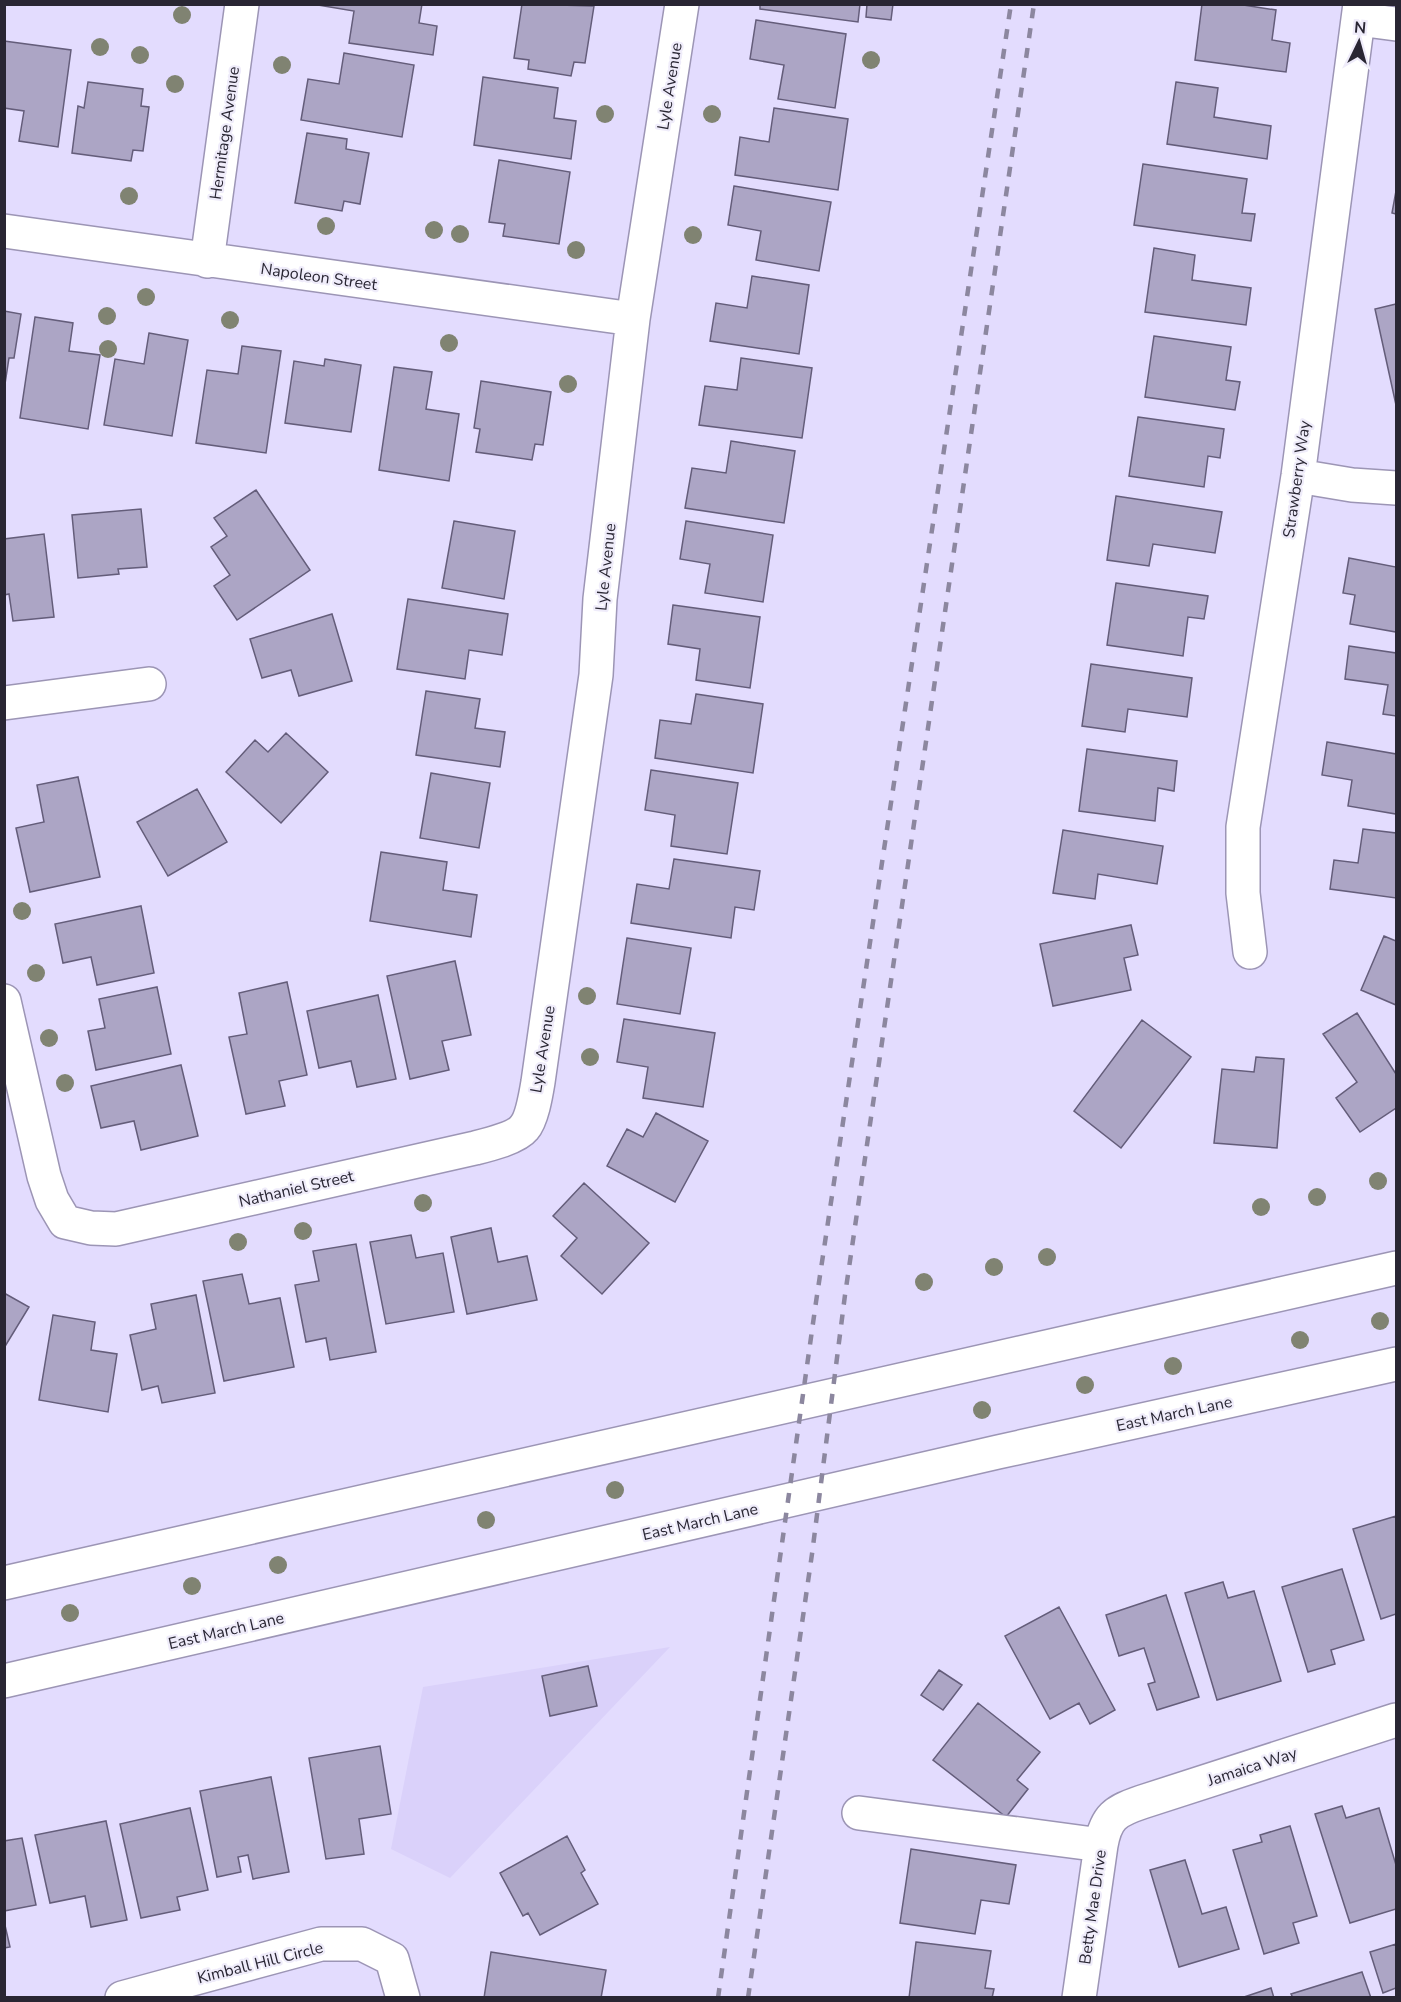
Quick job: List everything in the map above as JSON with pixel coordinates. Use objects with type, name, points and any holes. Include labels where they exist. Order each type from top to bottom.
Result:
[{"type":"street","name":"Hermitage Avenue","points":[[207,261],[242,4]]},
{"type":"street","name":"Lyle Avenue","points":[[524,1129],[533,1107],[538,1082],[596,675],[600,599],[633,319],[681,4]]},
{"type":"street","points":[[1359,12],[1396,24]]},
{"type":"street","name":"Strawberry Way","points":[[1250,952],[1243,893],[1243,828],[1298,476],[1359,12]]},
{"type":"street","name":"Napoleon Street","points":[[4,231],[633,319]]},
{"type":"street","points":[[1298,476],[1352,485],[1396,488]]},
{"type":"street","points":[[4,703],[149,684]]},
{"type":"street","name":"Nathaniel Street","points":[[4,1001],[44,1176],[52,1200],[65,1222],[91,1228],[116,1229],[483,1146],[501,1141],[524,1129]]},
{"type":"street","points":[[4,1582],[1396,1268]]},
{"type":"street","name":"East March Lane","points":[[4,1681],[987,1455],[1396,1364]]},
{"type":"street","name":"Jamaica Way","points":[[1106,1831],[1124,1808],[1396,1720]]},
{"type":"street","points":[[859,1813],[1106,1831]]},
{"type":"street","name":"Betty Mae Drive","points":[[1079,1998],[1106,1831]]},
{"type":"street","name":"Kimball Hill Circle","points":[[122,1998],[321,1944],[362,1944],[392,1959],[403,1998]]},
{"type":"shaded area","points":[[670,1647],[450,1878],[391,1849],[423,1687]]},
{"type":"building","points":[[422,4],[419,23],[437,26],[433,55],[349,43],[354,11],[318,5]]},
{"type":"building","points":[[522,4],[594,6],[585,63],[574,62],[571,76],[528,69],[529,60],[514,58]]},
{"type":"building","points":[[760,4],[860,4],[858,22],[760,9]]},
{"type":"building","points":[[867,4],[893,4],[891,20],[866,17]]},
{"type":"building","points":[[1202,4],[1237,4],[1276,10],[1272,40],[1290,43],[1286,72],[1195,60]]},
{"type":"building","points":[[756,20],[846,34],[835,108],[778,99],[784,65],[750,59]]},
{"type":"building","points":[[4,41],[71,50],[58,147],[19,141],[24,111],[4,108]]},
{"type":"building","points":[[344,53],[414,65],[402,137],[301,120],[308,79],[339,84]]},
{"type":"building","points":[[483,77],[558,88],[554,118],[576,121],[571,159],[474,145]]},
{"type":"building","points":[[88,82],[143,89],[141,106],[149,107],[143,151],[133,150],[131,161],[72,153],[78,106],[84,108]]},
{"type":"building","points":[[1176,82],[1218,88],[1214,117],[1271,126],[1267,159],[1167,144]]},
{"type":"building","points":[[774,108],[848,119],[838,190],[735,175],[740,137],[769,142]]},
{"type":"building","points":[[307,133],[347,139],[346,149],[369,153],[360,204],[344,201],[342,211],[295,203]]},
{"type":"building","points":[[499,160],[570,172],[559,244],[503,236],[505,224],[489,222]]},
{"type":"building","points":[[1143,164],[1247,179],[1242,213],[1255,214],[1251,241],[1134,225]]},
{"type":"building","points":[[734,186],[831,202],[819,271],[756,260],[761,231],[728,225]]},
{"type":"building","points":[[1396,191],[1396,214],[1392,213]]},
{"type":"building","points":[[1154,248],[1195,255],[1192,280],[1251,288],[1246,325],[1145,312]]},
{"type":"building","points":[[752,276],[809,285],[799,354],[710,341],[716,303],[747,308]]},
{"type":"building","points":[[1396,304],[1396,405],[1375,309]]},
{"type":"building","points":[[4,311],[21,314],[14,358],[9,358],[5,384]]},
{"type":"building","points":[[35,317],[73,323],[69,351],[100,355],[88,429],[20,418]]},
{"type":"building","points":[[149,333],[188,340],[172,436],[104,425],[115,359],[144,364]]},
{"type":"building","points":[[1154,336],[1231,347],[1226,380],[1240,382],[1235,410],[1145,397]]},
{"type":"building","points":[[242,346],[281,351],[266,453],[196,443],[207,370],[238,374]]},
{"type":"building","points":[[741,358],[812,368],[802,438],[699,425],[705,386],[737,390]]},
{"type":"building","points":[[325,359],[361,365],[351,432],[285,423],[294,361],[324,366]]},
{"type":"building","points":[[394,367],[432,372],[426,409],[459,414],[449,481],[379,470]]},
{"type":"building","points":[[481,381],[551,392],[543,445],[535,444],[532,460],[476,452],[480,429],[474,428]]},
{"type":"building","points":[[1138,417],[1224,429],[1220,458],[1208,456],[1204,487],[1129,476]]},
{"type":"building","points":[[731,441],[795,451],[784,523],[685,508],[692,468],[726,473]]},
{"type":"building","points":[[256,490],[310,570],[237,620],[214,586],[230,575],[211,547],[227,536],[214,518]]},
{"type":"building","points":[[1116,496],[1222,512],[1215,553],[1153,544],[1149,566],[1107,560]]},
{"type":"building","points":[[141,509],[147,567],[118,569],[119,574],[78,578],[72,515]]},
{"type":"building","points":[[454,521],[515,531],[504,599],[442,588]]},
{"type":"building","points":[[686,521],[773,535],[763,602],[705,593],[710,564],[680,559]]},
{"type":"building","points":[[44,534],[54,617],[13,621],[9,594],[4,595],[4,539]]},
{"type":"building","points":[[1349,558],[1396,567],[1396,632],[1350,624],[1355,595],[1343,593]]},
{"type":"building","points":[[1116,583],[1208,596],[1204,619],[1188,617],[1183,656],[1107,645]]},
{"type":"building","points":[[408,599],[508,614],[502,655],[469,650],[465,679],[397,669]]},
{"type":"building","points":[[673,605],[760,617],[750,688],[696,680],[700,649],[668,644]]},
{"type":"building","points":[[332,614],[352,681],[299,696],[291,670],[262,678],[250,639]]},
{"type":"building","points":[[1349,646],[1396,653],[1396,716],[1383,714],[1388,685],[1345,679]]},
{"type":"building","points":[[1091,664],[1192,678],[1187,717],[1128,709],[1125,732],[1082,726]]},
{"type":"building","points":[[426,691],[480,699],[475,728],[505,732],[500,767],[416,755]]},
{"type":"building","points":[[696,694],[763,704],[753,773],[655,758],[660,720],[691,724]]},
{"type":"building","points":[[286,733],[328,772],[281,823],[226,772],[255,740],[268,752]]},
{"type":"building","points":[[1327,742],[1396,754],[1396,814],[1348,806],[1352,780],[1322,775]]},
{"type":"building","points":[[1087,749],[1177,761],[1174,791],[1158,788],[1155,821],[1079,811]]},
{"type":"building","points":[[651,770],[738,783],[727,854],[671,846],[675,815],[645,810]]},
{"type":"building","points":[[431,773],[490,783],[479,848],[420,838]]},
{"type":"building","points":[[78,777],[100,877],[30,892],[16,828],[44,822],[37,785]]},
{"type":"building","points":[[197,789],[227,842],[168,876],[137,822]]},
{"type":"building","points":[[1363,829],[1396,833],[1396,898],[1330,889],[1334,860],[1358,863]]},
{"type":"building","points":[[1063,830],[1163,846],[1157,884],[1098,874],[1095,899],[1053,893]]},
{"type":"building","points":[[381,852],[447,862],[443,890],[477,895],[471,937],[370,921]]},
{"type":"building","points":[[674,859],[760,871],[754,910],[735,907],[731,938],[631,923],[637,884],[669,889]]},
{"type":"building","points":[[141,906],[154,973],[97,985],[91,957],[63,963],[55,924]]},
{"type":"building","points":[[1131,925],[1138,955],[1124,958],[1131,990],[1053,1006],[1040,944]]},
{"type":"building","points":[[1384,936],[1396,941],[1396,1005],[1361,990]]},
{"type":"building","points":[[627,938],[691,948],[680,1014],[617,1004]]},
{"type":"building","points":[[455,961],[471,1035],[442,1041],[449,1070],[410,1079],[387,976]]},
{"type":"building","points":[[287,982],[307,1075],[279,1081],[285,1106],[246,1114],[229,1037],[247,1034],[239,993]]},
{"type":"building","points":[[157,987],[171,1054],[96,1070],[88,1031],[105,1028],[99,999]]},
{"type":"building","points":[[378,995],[396,1079],[357,1087],[351,1061],[319,1068],[307,1011]]},
{"type":"building","points":[[1357,1013],[1396,1074],[1396,1108],[1360,1132],[1336,1098],[1357,1082],[1323,1034]]},
{"type":"building","points":[[624,1019],[715,1033],[703,1107],[643,1098],[648,1067],[617,1062]]},
{"type":"building","points":[[1142,1020],[1191,1057],[1121,1148],[1074,1111]]},
{"type":"building","points":[[1256,1057],[1284,1059],[1277,1148],[1214,1143],[1222,1069],[1254,1072]]},
{"type":"building","points":[[181,1065],[198,1136],[141,1150],[134,1121],[101,1128],[91,1086]]},
{"type":"building","points":[[656,1113],[708,1141],[675,1202],[607,1166],[627,1129],[643,1137]]},
{"type":"building","points":[[584,1183],[649,1243],[602,1294],[561,1256],[577,1238],[553,1216]]},
{"type":"building","points":[[491,1228],[498,1262],[527,1256],[537,1300],[467,1314],[451,1237]]},
{"type":"building","points":[[411,1235],[416,1258],[443,1253],[454,1312],[386,1324],[370,1242]]},
{"type":"building","points":[[356,1244],[376,1352],[330,1360],[326,1338],[306,1342],[295,1285],[319,1281],[313,1251]]},
{"type":"building","points":[[242,1274],[249,1304],[280,1298],[294,1367],[224,1381],[203,1281]]},
{"type":"building","points":[[4,1293],[29,1307],[4,1348]]},
{"type":"building","points":[[196,1295],[215,1393],[162,1403],[158,1386],[142,1390],[130,1335],[156,1329],[151,1304]]},
{"type":"building","points":[[53,1315],[95,1322],[91,1350],[117,1354],[108,1412],[39,1400]]},
{"type":"building","points":[[1396,1516],[1396,1614],[1381,1619],[1353,1529]]},
{"type":"building","points":[[1342,1569],[1364,1640],[1331,1650],[1335,1664],[1308,1672],[1282,1587]]},
{"type":"building","points":[[1223,1582],[1228,1598],[1254,1591],[1281,1681],[1217,1700],[1185,1593]]},
{"type":"building","points":[[1166,1595],[1199,1697],[1157,1710],[1148,1684],[1155,1682],[1144,1648],[1119,1656],[1106,1615]]},
{"type":"building","points":[[1059,1607],[1115,1710],[1090,1724],[1079,1703],[1050,1719],[1005,1636]]},
{"type":"building","points":[[588,1666],[597,1706],[550,1716],[542,1676]]},
{"type":"building","points":[[939,1670],[962,1685],[943,1710],[921,1695]]},
{"type":"building","points":[[978,1703],[1040,1752],[1017,1780],[1028,1789],[1006,1817],[933,1760]]},
{"type":"building","points":[[380,1746],[391,1814],[359,1819],[364,1854],[326,1859],[309,1758]]},
{"type":"building","points":[[271,1777],[289,1872],[253,1879],[248,1855],[238,1857],[241,1872],[217,1877],[200,1791]]},
{"type":"building","points":[[1342,1806],[1346,1818],[1379,1808],[1396,1865],[1396,1909],[1350,1923],[1315,1814]]},
{"type":"building","points":[[190,1808],[208,1890],[177,1897],[180,1910],[141,1918],[120,1824]]},
{"type":"building","points":[[106,1821],[127,1920],[91,1927],[85,1896],[50,1903],[35,1835]]},
{"type":"building","points":[[1290,1826],[1317,1916],[1293,1923],[1299,1943],[1264,1954],[1233,1850],[1262,1842],[1260,1835]]},
{"type":"building","points":[[567,1836],[585,1870],[581,1873],[598,1904],[540,1935],[528,1913],[523,1916],[500,1873]]},
{"type":"building","points":[[22,1838],[36,1905],[4,1911],[4,1841]]},
{"type":"building","points":[[911,1849],[1016,1865],[1009,1904],[981,1900],[975,1934],[900,1923]]},
{"type":"building","points":[[1185,1860],[1202,1914],[1226,1907],[1239,1949],[1179,1967],[1150,1870]]},
{"type":"building","points":[[4,1921],[10,1947],[4,1948]]},
{"type":"building","points":[[916,1942],[991,1951],[985,1988],[994,1989],[992,1998],[909,1998]]},
{"type":"building","points":[[1396,1944],[1396,1988],[1383,1993],[1370,1952]]},
{"type":"building","points":[[491,1952],[606,1970],[601,1998],[484,1998]]},
{"type":"building","points":[[1362,1972],[1371,1998],[1293,1998],[1291,1994]]},
{"type":"building","points":[[1271,1988],[1274,1998],[1241,1998]]},
{"type":"railway","points":[[718,1998],[816,1302],[1011,4]]},
{"type":"railway","points":[[748,1998],[812,1554],[845,1295],[1034,4]]}]
